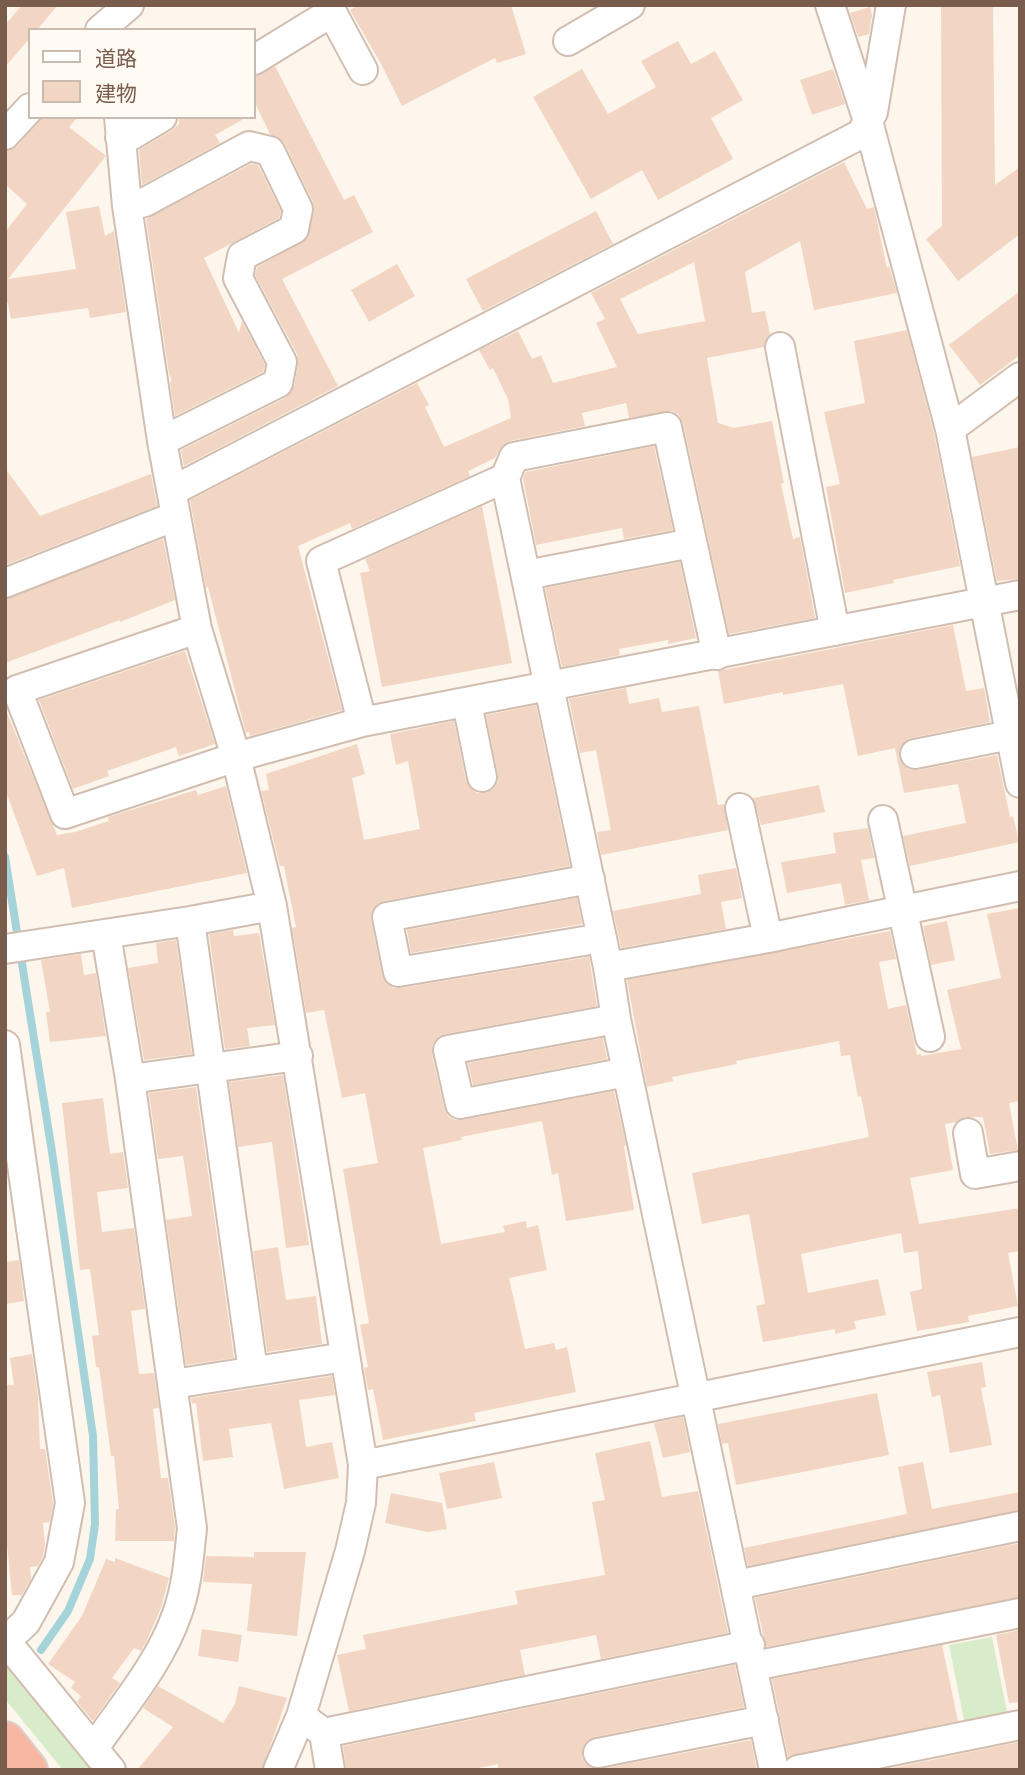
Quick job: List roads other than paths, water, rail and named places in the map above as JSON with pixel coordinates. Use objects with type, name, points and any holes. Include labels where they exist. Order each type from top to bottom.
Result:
[{"type":"highway","points":[[5,1741],[28,1770]]},
{"type":"street","points":[[568,41],[630,5]]},
{"type":"street","points":[[830,5],[868,121],[950,429],[983,601],[1011,693],[1010,734],[1020,782]]},
{"type":"street","points":[[5,583],[174,503],[861,134],[873,112],[891,5]]},
{"type":"street","points":[[256,60],[330,9],[363,70]]},
{"type":"street","points":[[5,135],[28,110]]},
{"type":"street","points":[[120,127],[132,135],[159,119]]},
{"type":"street","points":[[120,127],[127,206],[162,441],[197,629],[236,757],[272,906],[363,1465],[361,1503],[350,1551],[301,1716],[278,1770]]},
{"type":"street","points":[[127,206],[145,202],[249,146],[270,151],[298,209],[294,229],[242,257],[238,278],[282,362],[278,383],[162,441]]},
{"type":"street","points":[[780,347],[835,631]]},
{"type":"street","points":[[950,429],[1020,377]]},
{"type":"street","points":[[717,655],[667,427],[514,457],[505,478],[590,879],[694,1397],[752,1656],[774,1770]]},
{"type":"street","points":[[362,722],[321,562],[505,478]]},
{"type":"street","points":[[526,575],[692,543]]},
{"type":"street","points":[[197,629],[17,690],[65,814],[236,757],[362,722],[1020,595]]},
{"type":"street","points":[[467,703],[482,777]]},
{"type":"street","points":[[915,754],[1010,734]]},
{"type":"street","points":[[740,808],[768,938]]},
{"type":"street","points":[[883,820],[930,1037]]},
{"type":"street","points":[[590,879],[387,917],[398,972],[602,938]]},
{"type":"street","points":[[608,967],[768,938],[1020,886]]},
{"type":"street","points":[[18,947],[272,906]]},
{"type":"street","points":[[190,921],[253,1371]]},
{"type":"street","points":[[5,1045],[70,1503],[59,1562],[26,1622],[6,1640],[102,1759],[177,1614],[187,1569],[192,1528],[130,1079],[106,934]]},
{"type":"street","points":[[616,1019],[448,1050],[460,1104],[627,1072]]},
{"type":"street","points":[[130,1079],[298,1056]]},
{"type":"street","points":[[968,1133],[975,1174],[1020,1166]]},
{"type":"street","points":[[363,1465],[1020,1332]]},
{"type":"street","points":[[173,1384],[345,1357]]},
{"type":"street","points":[[736,1585],[1020,1527]]},
{"type":"street","points":[[324,1733],[752,1656],[1020,1613]]},
{"type":"street","points":[[301,1716],[324,1733],[330,1770]]},
{"type":"street","points":[[598,1753],[764,1720]]},
{"type":"street","points":[[798,1770],[1020,1725]]},
{"type":"waterway","points":[[5,857],[52,1152],[93,1436],[95,1524],[90,1559],[68,1611],[41,1650]]}]
